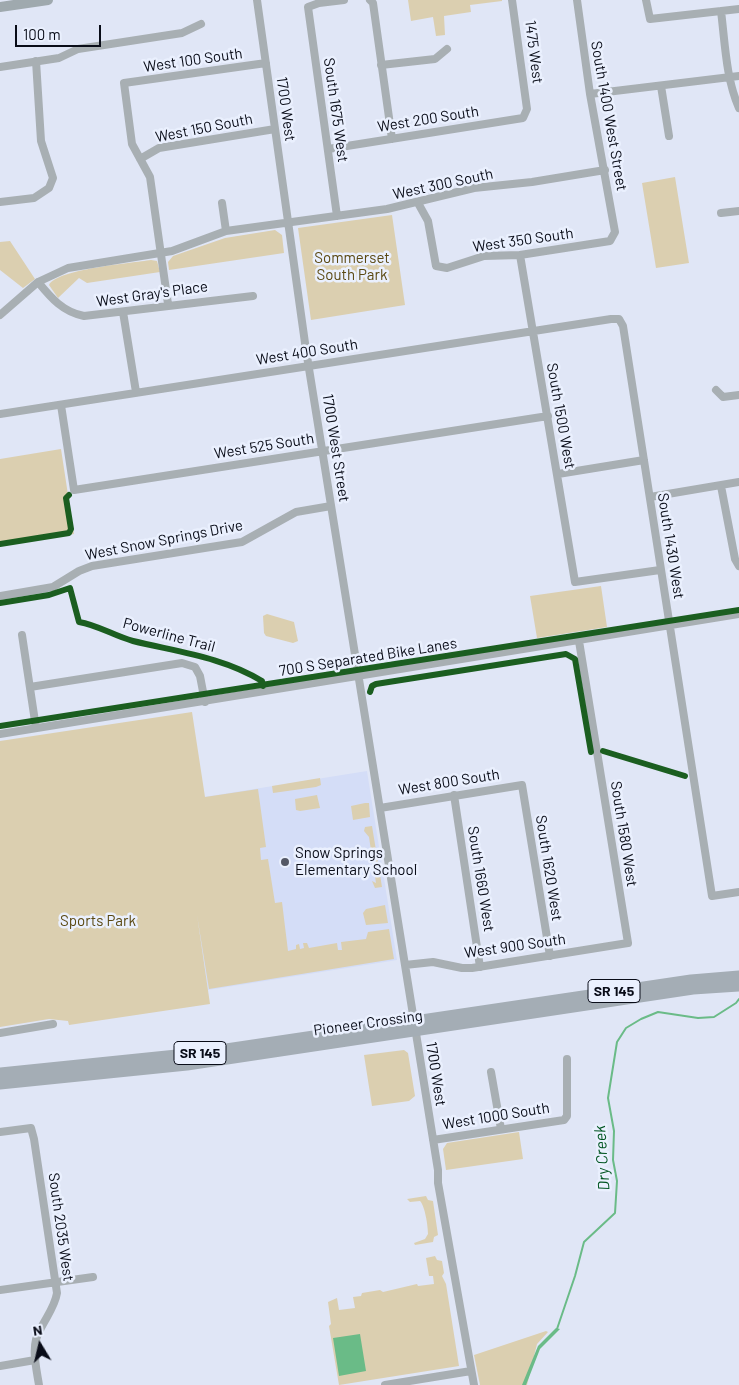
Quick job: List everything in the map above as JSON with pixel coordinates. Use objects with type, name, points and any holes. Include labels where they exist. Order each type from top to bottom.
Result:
[{"type":"highway","name":"Pioneer Crossing","points":[[0,1084],[187,1065],[690,980],[739,976]]},
{"type":"highway","name":"Pioneer Crossing","points":[[0,1073],[185,1055],[400,1023],[415,1026],[693,990],[739,986]]},
{"type":"main road","points":[[0,7],[48,0]]},
{"type":"street","name":"1700 West","points":[[257,0],[287,223]]},
{"type":"street","name":"South 1675 West","points":[[337,216],[308,7],[319,3],[344,0]]},
{"type":"street","points":[[370,0],[392,139]]},
{"type":"street","name":"1475 West","points":[[512,0],[528,109]]},
{"type":"street","name":"South 1400 West Street","points":[[577,0],[590,94],[615,232],[614,237]]},
{"type":"street","points":[[646,0],[650,19],[739,8]]},
{"type":"street","points":[[721,11],[733,95],[739,108]]},
{"type":"street","points":[[0,66],[59,58],[78,49],[182,33],[201,24]]},
{"type":"street","points":[[381,66],[435,59],[446,48]]},
{"type":"street","points":[[0,202],[34,198],[50,188],[53,178],[41,141],[36,62]]},
{"type":"street","name":"West 100 South","points":[[140,158],[132,144],[124,83],[266,62]]},
{"type":"street","points":[[590,94],[739,76]]},
{"type":"street","points":[[661,86],[668,136]]},
{"type":"street","name":"West 200 South","points":[[328,149],[523,118],[528,109]]},
{"type":"street","name":"West 150 South","points":[[140,158],[159,148],[275,129]]},
{"type":"street","points":[[140,158],[150,177],[168,304]]},
{"type":"street","name":"West 300 South","points":[[0,315],[38,282],[68,268],[183,248],[226,231],[418,203],[474,188],[532,182],[605,170]]},
{"type":"street","points":[[222,203],[226,231]]},
{"type":"street","name":"West 350 South","points":[[418,203],[428,220],[436,266],[446,268],[484,256],[520,255],[610,241],[614,237]]},
{"type":"street","points":[[721,213],[739,210]]},
{"type":"street","name":"1700 West Street","points":[[287,223],[359,677]]},
{"type":"street","name":"South 1500 West","points":[[520,255],[575,582],[660,570]]},
{"type":"street","name":"West Gray's Place","points":[[38,282],[58,305],[73,314],[95,316],[168,304],[253,296]]},
{"type":"street","points":[[124,312],[136,392]]},
{"type":"street","name":"West 400 South","points":[[0,414],[611,318],[619,319]]},
{"type":"street","name":"South 1430 West","points":[[619,319],[622,326],[650,497],[712,896],[739,892]]},
{"type":"street","points":[[716,390],[723,397],[739,396]]},
{"type":"street","name":"West 525 South","points":[[61,405],[74,490],[548,416]]},
{"type":"street","points":[[558,474],[644,460]]},
{"type":"street","points":[[650,497],[739,482]]},
{"type":"street","points":[[721,486],[735,559],[739,566]]},
{"type":"street","name":"West Snow Springs Drive","points":[[0,596],[53,587],[79,571],[92,566],[242,542],[296,512],[331,506]]},
{"type":"street","points":[[0,734],[739,614]]},
{"type":"street","points":[[22,635],[36,728]]},
{"type":"street","name":"South 1580 West","points":[[579,641],[628,943]]},
{"type":"street","points":[[30,687],[182,663],[195,667],[200,676],[205,702]]},
{"type":"street","name":"1700 West","points":[[359,677],[441,1200],[474,1385]]},
{"type":"street","name":"West 800 South","points":[[380,808],[522,785]]},
{"type":"street","name":"South 1620 West","points":[[522,785],[550,956]]},
{"type":"street","name":"South 1660 West","points":[[454,795],[480,967]]},
{"type":"street","name":"West 900 South","points":[[405,964],[433,962],[462,968],[480,967],[628,943]]},
{"type":"street","points":[[0,1033],[53,1024]]},
{"type":"street","name":"West 1000 South","points":[[433,1140],[564,1120],[567,1116],[567,1058]]},
{"type":"street","points":[[491,1072],[501,1129]]},
{"type":"street","name":"South 2035 West","points":[[0,1132],[31,1128],[56,1282],[56,1302],[39,1329],[35,1346],[39,1385]]},
{"type":"street","points":[[0,1290],[93,1277]]},
{"type":"street","points":[[0,1366],[35,1360]]},
{"type":"street","points":[[384,1385],[471,1371]]},
{"type":"shaded area","name":"Snow Springs Elementary School","points":[[367,771],[397,960],[208,990],[179,801]]},
{"type":"shaded area","points":[[556,1328],[560,1329],[540,1349],[526,1385],[522,1385],[538,1346]]},
{"type":"shaded area","points":[[360,1334],[366,1371],[339,1376],[333,1338]]},
{"type":"green space","points":[[408,0],[502,1],[470,5],[471,12],[444,16],[445,35],[436,36],[433,17],[411,21]]},
{"type":"green space","points":[[675,177],[689,263],[656,268],[642,183]]},
{"type":"green space","name":"Sommerset South Park","points":[[392,215],[405,305],[311,320],[298,228]]},
{"type":"green space","points":[[275,230],[282,235],[284,253],[169,270],[168,262],[173,256],[225,238]]},
{"type":"green space","points":[[10,241],[35,279],[23,288],[0,270],[0,242]]},
{"type":"green space","points":[[151,260],[157,261],[160,272],[87,283],[79,278],[58,298],[49,285],[55,279],[80,271]]},
{"type":"green space","points":[[61,449],[74,534],[0,546],[0,459]]},
{"type":"green space","points":[[601,586],[607,627],[537,638],[530,596]]},
{"type":"green space","points":[[267,614],[294,622],[298,641],[293,643],[266,636],[264,633],[263,616]]},
{"type":"green space","name":"Sports Park","points":[[192,712],[205,797],[258,789],[266,847],[260,848],[261,860],[268,859],[275,903],[282,902],[288,951],[296,949],[296,945],[299,944],[300,949],[304,948],[303,943],[307,943],[309,948],[337,943],[338,950],[342,950],[341,942],[366,939],[368,932],[389,929],[394,959],[209,989],[197,915],[210,1004],[69,1025],[68,1021],[49,1019],[0,1027],[0,741]]},
{"type":"green space","points":[[320,778],[321,785],[316,787],[273,793],[272,786]]},
{"type":"green space","points":[[317,795],[320,808],[296,810],[295,799]]},
{"type":"green space","points":[[369,803],[370,817],[353,820],[351,806]]},
{"type":"green space","points":[[372,826],[382,887],[375,888],[372,881],[376,883],[369,837],[364,831],[365,827]]},
{"type":"green space","points":[[385,905],[388,923],[366,925],[363,913],[366,909]]},
{"type":"green space","points":[[404,1050],[408,1053],[415,1096],[409,1101],[372,1106],[364,1055]]},
{"type":"green space","points":[[519,1132],[523,1159],[446,1170],[443,1149],[447,1143]]},
{"type":"green space","points":[[426,1196],[428,1200],[433,1201],[438,1235],[434,1237],[433,1242],[415,1245],[414,1243],[425,1239],[428,1234],[427,1221],[420,1201],[410,1202],[407,1199]]},
{"type":"green space","points":[[435,1256],[437,1260],[442,1261],[444,1273],[442,1276],[446,1284],[459,1366],[339,1385],[329,1326],[331,1324],[328,1302],[337,1298],[339,1310],[355,1308],[353,1297],[361,1296],[362,1293],[380,1290],[383,1292],[417,1284],[418,1286],[434,1284],[433,1276],[429,1276],[426,1258]]},
{"type":"green space","points":[[546,1331],[548,1332],[537,1344],[527,1385],[480,1385],[474,1355]]},
{"type":"waterway","name":"Dry Creek","points":[[557,1329],[584,1242],[615,1213],[617,1181],[613,1160],[614,1131],[608,1098],[617,1042],[626,1028],[658,1012],[698,1018],[714,1017],[739,999]]},
{"type":"cycle path","points":[[0,544],[69,533],[71,529],[66,498],[69,495]]},
{"type":"cycle path","name":"Powerline Trail","points":[[0,603],[49,595],[70,588],[79,622],[133,641],[200,656],[232,666],[262,681],[263,686]]},
{"type":"cycle path","name":"700 S Separated Bike Lanes","points":[[0,726],[739,610]]},
{"type":"cycle path","points":[[370,692],[372,686],[376,684],[566,654],[575,659],[591,752]]},
{"type":"cycle path","points":[[603,751],[685,776]]},
{"type":"place","name":"Snow Springs Elementary School","points":[[285,862]]}]
